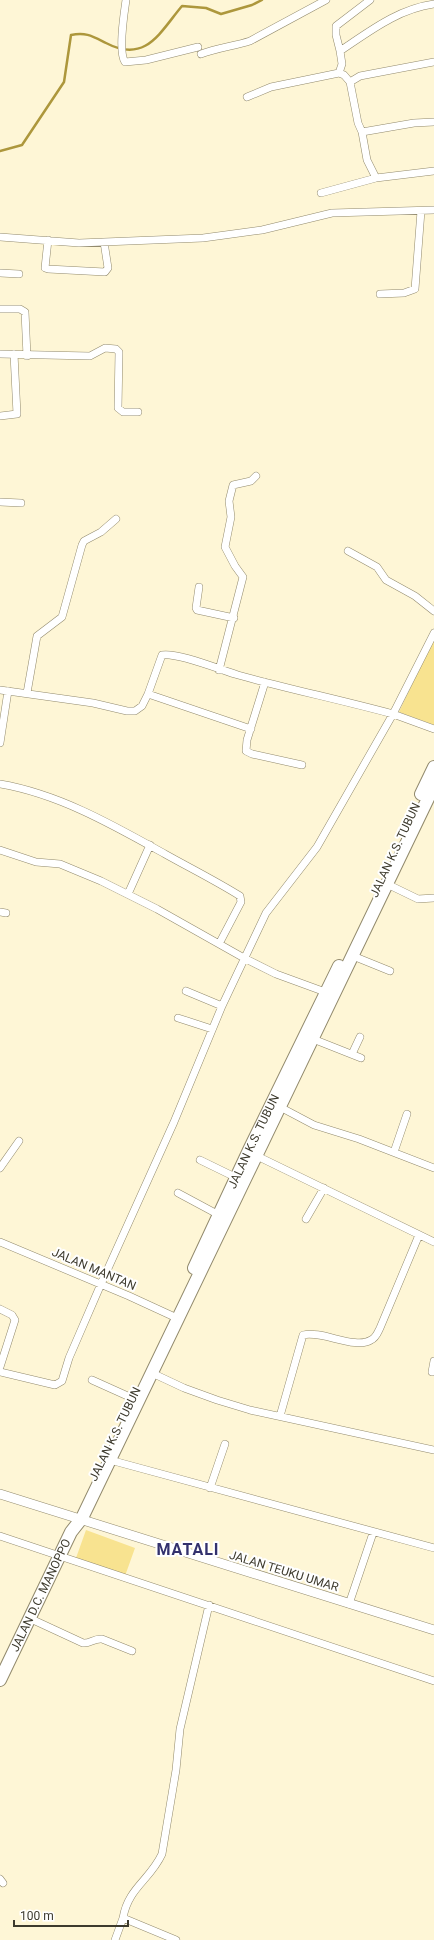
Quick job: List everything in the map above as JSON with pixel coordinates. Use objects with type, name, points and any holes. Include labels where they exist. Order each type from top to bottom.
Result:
[{"type":"highway","name":"JALAN K.S. TUBUN","points":[[79,1517],[110,1460],[152,1373],[236,1178],[330,994],[434,767]]},
{"type":"highway","name":"JALAN K.S. TUBUN","points":[[79,1517],[132,1398],[175,1318],[257,1156],[313,1038],[330,994],[353,956],[432,793]]},
{"type":"highway","name":"JALAN D.C. MANOPPO","points":[[6,1665],[79,1517]]},
{"type":"street","points":[[126,0],[122,40],[123,60],[129,63],[168,55],[237,45],[250,41],[326,0]]},
{"type":"street","points":[[339,73],[342,64],[336,35],[336,26],[370,0]]},
{"type":"street","points":[[340,51],[387,20],[404,12],[434,4]]},
{"type":"street","points":[[350,82],[360,76],[434,62]]},
{"type":"street","points":[[247,97],[271,87],[339,73],[344,74],[350,82],[358,123],[362,132],[368,160],[376,178]]},
{"type":"street","points":[[362,132],[414,123],[434,122]]},
{"type":"street","points":[[321,193],[376,178],[434,171]]},
{"type":"street","points":[[0,237],[79,243],[231,235],[262,230],[332,213],[434,210]]},
{"type":"street","points":[[380,294],[404,293],[416,289],[421,211]]},
{"type":"street","points":[[48,240],[45,268],[105,272],[108,268],[104,242]]},
{"type":"street","points":[[0,273],[19,274]]},
{"type":"street","points":[[0,309],[20,309],[25,312],[26,356]]},
{"type":"street","points":[[0,354],[26,356],[90,356],[104,348],[116,349],[118,350],[119,356],[118,408],[123,412],[138,412]]},
{"type":"street","points":[[0,416],[17,414],[14,354]]},
{"type":"street","points":[[219,670],[234,618],[243,577],[235,566],[225,547],[231,517],[229,501],[233,485],[251,481],[256,476]]},
{"type":"street","points":[[0,502],[21,503]]},
{"type":"street","points":[[27,693],[37,636],[62,617],[84,541],[101,532],[116,518]]},
{"type":"street","points":[[348,551],[377,567],[386,580],[415,596],[434,611]]},
{"type":"street","points":[[199,587],[197,610],[234,618]]},
{"type":"street","points":[[0,1372],[55,1385],[60,1383],[101,1284],[174,1122],[222,1006],[266,913],[317,847],[393,714],[434,633]]},
{"type":"street","points":[[0,690],[27,693],[131,711],[142,706],[148,694],[162,655],[181,657],[219,670],[393,714],[434,729]]},
{"type":"street","points":[[264,682],[246,751],[252,754],[302,765]]},
{"type":"street","points":[[0,743],[3,732],[8,691]]},
{"type":"street","points":[[148,694],[251,729]]},
{"type":"street","points":[[0,784],[47,795],[81,810],[150,845],[241,897],[241,902],[219,944]]},
{"type":"street","points":[[128,894],[150,845]]},
{"type":"street","points":[[0,850],[36,862],[60,864],[128,894],[276,974],[330,994]]},
{"type":"street","points":[[387,884],[418,899],[434,898]]},
{"type":"street","points":[[353,956],[390,971]]},
{"type":"street","points":[[186,991],[222,1006]]},
{"type":"street","points":[[178,1018],[212,1029]]},
{"type":"street","points":[[352,1054],[360,1037]]},
{"type":"street","points":[[313,1038],[361,1058]]},
{"type":"street","points":[[280,1107],[314,1125],[359,1138],[434,1168]]},
{"type":"street","points":[[394,1152],[407,1114]]},
{"type":"street","points":[[0,1168],[19,1141]]},
{"type":"street","points":[[257,1156],[434,1242]]},
{"type":"street","points":[[200,1160],[236,1178]]},
{"type":"street","points":[[306,1219],[324,1188]]},
{"type":"street","points":[[178,1193],[219,1215]]},
{"type":"street","points":[[280,1416],[303,1335],[312,1334],[364,1343],[373,1340],[380,1328],[419,1235]]},
{"type":"street","name":"JALAN MANTAN","points":[[0,1242],[101,1284],[175,1318]]},
{"type":"street","points":[[0,1309],[12,1315],[15,1320],[0,1366]]},
{"type":"street","points":[[432,1372],[434,1361]]},
{"type":"street","points":[[152,1373],[184,1388],[217,1400],[280,1416],[434,1450]]},
{"type":"street","points":[[92,1380],[132,1398]]},
{"type":"street","points":[[210,1488],[225,1444]]},
{"type":"street","points":[[110,1460],[373,1533],[434,1548]]},
{"type":"street","name":"JALAN TEUKU UMAR","points":[[0,1494],[79,1517],[221,1564],[434,1630]]},
{"type":"street","points":[[349,1604],[373,1533]]},
{"type":"street","points":[[0,1536],[434,1681]]},
{"type":"street","points":[[115,1940],[127,1901],[155,1867],[162,1854],[176,1770],[179,1739],[188,1692],[209,1605]]},
{"type":"street","points":[[29,1618],[83,1643],[91,1642],[96,1638],[102,1638],[132,1651]]},
{"type":"street","points":[[123,1918],[176,1940]]},
{"type":"shaded area","points":[[434,638],[434,725],[399,712]]},
{"type":"shaded area","points":[[86,1530],[135,1548],[125,1576],[76,1558]]},
{"type":"waterway","points":[[0,151],[22,145],[64,82],[71,35],[89,35],[120,49],[132,50],[142,47],[159,35],[182,6],[206,8],[221,14],[252,5],[262,0]]},
{"type":"district","name":"MATALI","points":[[188,1549]]}]
